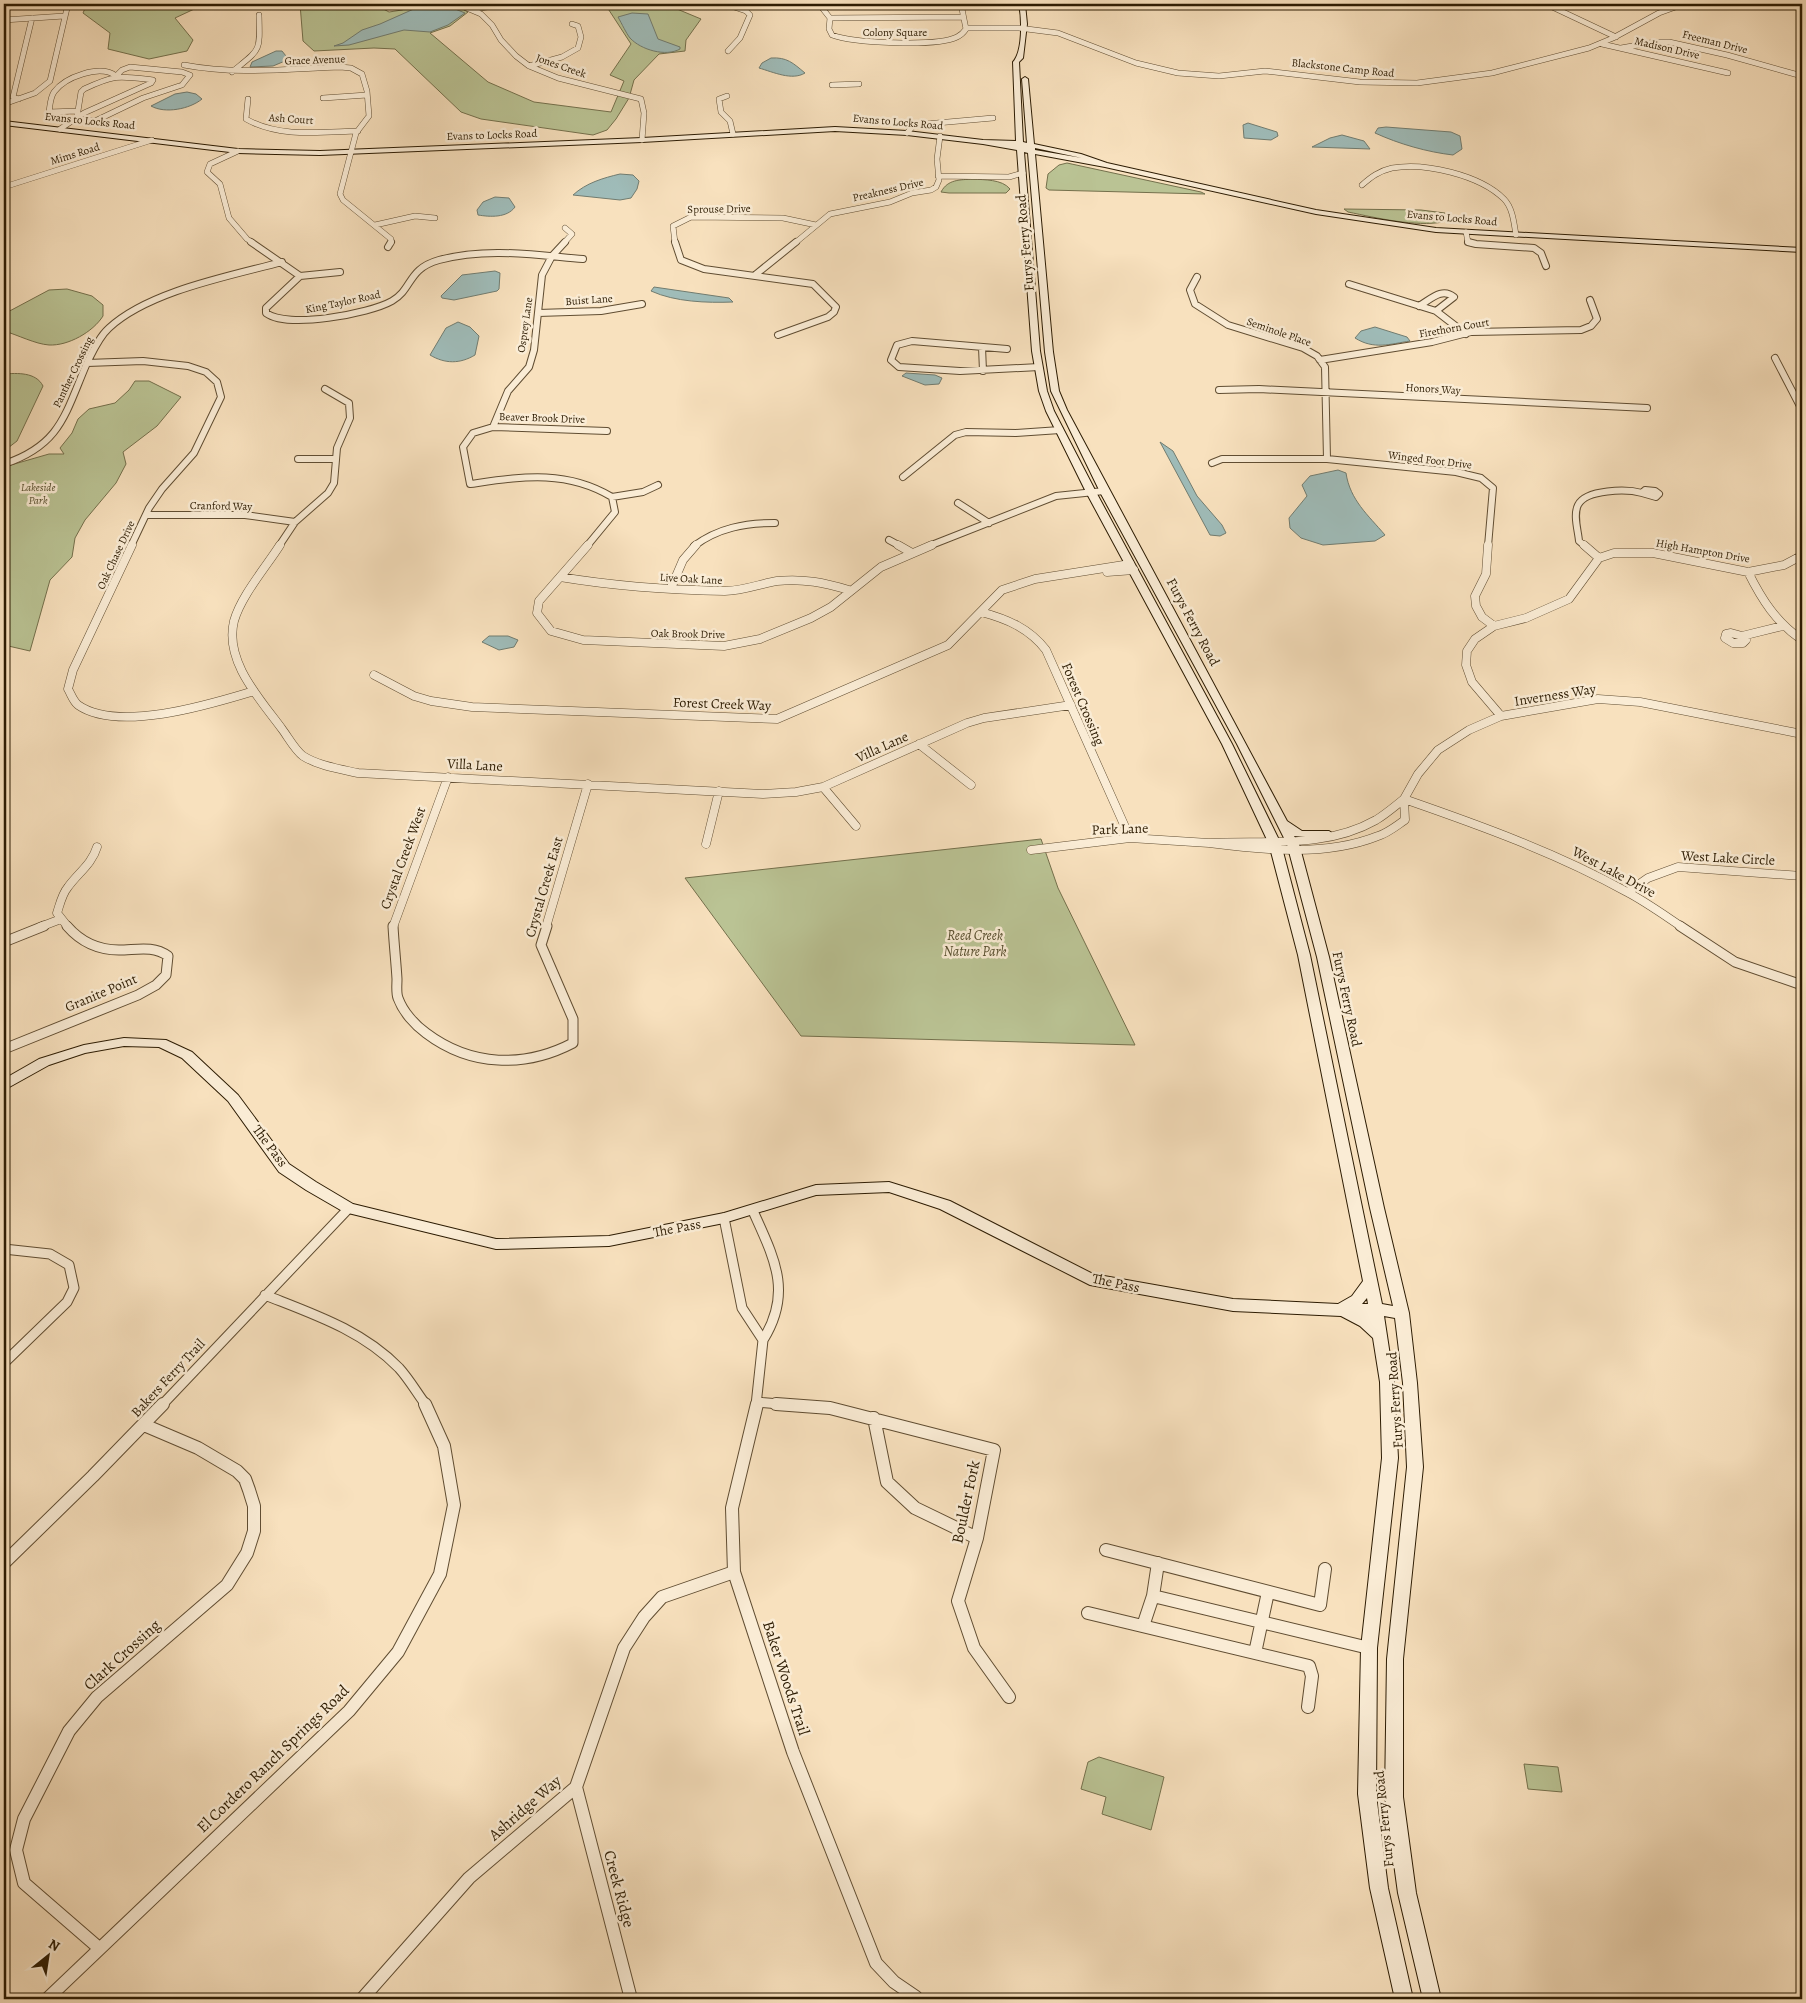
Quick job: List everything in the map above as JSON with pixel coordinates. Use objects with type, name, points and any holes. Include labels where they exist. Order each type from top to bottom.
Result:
[{"type":"main road","name":"Furys Ferry Road","points":[[1022,4],[1026,15],[1020,58],[1016,62],[1019,129],[1028,151],[1023,178],[1039,367],[1043,391],[1060,430],[1098,491],[1242,744],[1293,846],[1323,957],[1402,1313],[1410,1384],[1414,1467],[1395,1659],[1394,1797],[1407,1893],[1432,1999]]},
{"type":"main road","name":"Furys Ferry Road","points":[[1020,58],[1024,63],[1028,151],[1049,352],[1056,391],[1132,567],[1227,744],[1275,845],[1304,955],[1371,1282],[1387,1382],[1390,1458],[1369,1648],[1366,1794],[1379,1888],[1404,1999]]},
{"type":"main road","name":"Evans to Locks Road","points":[[4,123],[238,151],[320,153],[642,140],[835,129],[906,133],[983,142],[1105,164],[1316,212],[1376,222],[1466,232],[1802,250]]},
{"type":"main road","points":[[998,141],[1012,137],[1019,129]]},
{"type":"main road","name":"Evans to Locks Road","points":[[983,142],[998,141],[1028,151],[1094,159],[1105,164]]},
{"type":"main road","points":[[1028,151],[1047,158],[1067,158]]},
{"type":"main road","points":[[1282,823],[1300,834],[1329,835]]},
{"type":"main road","name":"The Pass","points":[[4,1085],[44,1062],[84,1049],[124,1042],[161,1043],[187,1055],[233,1098],[284,1168],[349,1208],[496,1244],[609,1241],[753,1211],[816,1190],[889,1188],[944,1205],[1090,1279],[1233,1305],[1340,1310],[1376,1309],[1402,1313]]},
{"type":"main road","points":[[1324,1050],[1343,1050]]},
{"type":"main road","points":[[1340,1310],[1357,1300],[1371,1282]]},
{"type":"main road","points":[[1340,1310],[1359,1317],[1372,1326],[1380,1336]]},
{"type":"street","points":[[4,104],[46,87],[50,81],[68,4]]},
{"type":"street","name":"Jones Creek","points":[[457,4],[482,14],[492,24],[501,40],[516,56],[529,66],[558,78],[598,89],[622,92],[640,99],[644,113],[642,140]]},
{"type":"street","points":[[473,9],[508,4]]},
{"type":"street","points":[[725,4],[746,11],[750,15],[740,38],[728,51]]},
{"type":"street","name":"Colony Square","points":[[819,4],[830,18],[830,34],[841,38],[859,41],[938,41],[957,37],[966,29]]},
{"type":"street","points":[[962,4],[966,29]]},
{"type":"street","points":[[1546,4],[1616,37]]},
{"type":"street","name":"Blackstone Camp Road","points":[[966,29],[1050,32],[1070,37],[1141,66],[1178,73],[1219,76],[1262,71],[1392,84],[1439,82],[1602,44],[1649,17],[1668,8],[1684,4]]},
{"type":"street","points":[[232,72],[257,51],[260,45],[259,15]]},
{"type":"street","points":[[4,20],[64,16]]},
{"type":"street","points":[[830,18],[963,17]]},
{"type":"street","points":[[19,99],[13,96],[32,18]]},
{"type":"street","points":[[529,66],[562,57],[578,48],[581,37],[578,26],[572,24]]},
{"type":"street","name":"Freeman Drive","points":[[1621,48],[1655,42],[1669,42],[1727,55],[1802,76]]},
{"type":"street","name":"Madison Drive","points":[[1602,44],[1728,73]]},
{"type":"street","name":"Grace Avenue","points":[[184,65],[232,72],[327,67],[352,68],[362,74],[368,96],[369,116],[358,131],[340,194],[343,200],[375,225]]},
{"type":"street","points":[[76,118],[96,121],[143,98],[182,86],[190,75],[182,72],[130,67],[122,70],[116,76]]},
{"type":"street","points":[[78,111],[49,112],[53,94],[64,85],[95,70],[106,70],[116,76]]},
{"type":"street","points":[[60,129],[76,118],[116,97],[151,83],[153,80],[116,76],[107,78],[84,89],[81,92],[76,118]]},
{"type":"street","points":[[832,85],[859,84]]},
{"type":"street","points":[[323,98],[368,96]]},
{"type":"street","points":[[727,96],[719,99],[721,112],[730,121],[733,134]]},
{"type":"street","name":"Ash Court","points":[[248,99],[246,119],[253,125],[286,131],[358,131]]},
{"type":"street","points":[[906,133],[914,125],[992,118]]},
{"type":"street","name":"Preakness Drive","points":[[755,275],[816,225],[835,212],[890,202],[936,187],[940,136]]},
{"type":"street","name":"Mims Road","points":[[4,186],[152,140]]},
{"type":"street","points":[[238,151],[210,164],[207,172],[220,184],[229,218],[247,239],[300,276],[340,272]]},
{"type":"street","points":[[1362,185],[1367,179],[1386,170],[1420,168],[1442,170],[1487,188],[1505,200],[1511,213],[1516,235]]},
{"type":"street","points":[[938,176],[1023,178]]},
{"type":"street","points":[[1009,177],[1023,178]]},
{"type":"street","points":[[375,225],[415,216],[435,218]]},
{"type":"street","name":"Sprouse Drive","points":[[813,284],[704,269],[681,260],[674,243],[673,226],[680,221],[691,218],[707,217],[783,218],[816,225]]},
{"type":"street","points":[[375,225],[392,239],[392,243],[388,247]]},
{"type":"street","name":"Osprey Lane","points":[[493,426],[508,391],[529,368],[534,350],[542,275],[552,256],[572,234],[565,228]]},
{"type":"street","points":[[1466,232],[1468,242],[1476,244],[1534,248],[1541,253],[1546,266]]},
{"type":"street","points":[[1534,236],[1534,248]]},
{"type":"street","name":"King Taylor Road","points":[[300,276],[266,308],[266,313],[271,317],[284,320],[309,320],[385,304],[398,296],[416,269],[438,260],[484,251],[583,259]]},
{"type":"street","name":"Panther Crossing","points":[[4,464],[21,458],[41,447],[54,434],[95,347],[106,331],[136,310],[166,297],[282,262]]},
{"type":"street","name":"Seminole Place","points":[[1196,277],[1190,290],[1195,304],[1209,314],[1228,325],[1302,348],[1317,356],[1320,360],[1325,367],[1327,459]]},
{"type":"street","points":[[778,335],[828,317],[834,312],[836,307],[813,284]]},
{"type":"street","points":[[1348,284],[1436,311],[1466,334]]},
{"type":"street","points":[[1419,306],[1442,292],[1449,293],[1454,297],[1436,311]]},
{"type":"street","name":"Firethorn Court","points":[[1320,360],[1432,342],[1466,334],[1502,330],[1581,330],[1592,326],[1598,319],[1590,300]]},
{"type":"street","name":"Buist Lane","points":[[538,313],[601,311],[642,304]]},
{"type":"street","points":[[1007,349],[912,341],[898,345],[891,360],[899,367],[983,371],[1039,367]]},
{"type":"street","points":[[982,347],[983,371]]},
{"type":"street","points":[[1775,358],[1802,410]]},
{"type":"street","name":"Oak Chase Drive","points":[[88,363],[177,363],[191,365],[215,379],[222,388],[221,397],[194,453],[162,489],[146,515],[73,670],[68,689],[72,698],[79,705],[107,715],[156,714],[209,704],[254,691]]},
{"type":"street","name":"Villa Lane","points":[[325,389],[349,403],[351,410],[350,418],[341,434],[335,459],[336,472],[334,483],[328,493],[295,522],[251,588],[234,622],[233,648],[241,669],[254,691],[302,755],[324,765],[358,773],[763,794],[796,792],[823,787],[967,723],[984,718],[1072,706]]},
{"type":"street","name":"Honors Way","points":[[1219,390],[1259,389],[1647,408]]},
{"type":"street","name":"Beaver Brook Drive","points":[[470,484],[463,447],[473,433],[493,426],[607,431]]},
{"type":"street","points":[[903,477],[954,435],[966,432],[1016,433],[1060,430]]},
{"type":"street","points":[[298,458],[335,459]]},
{"type":"street","name":"Winged Foot Drive","points":[[1212,463],[1222,459],[1327,459],[1456,472],[1486,480],[1493,488],[1486,574],[1475,596],[1476,606],[1482,617],[1494,626]]},
{"type":"street","points":[[470,484],[534,476],[559,477],[595,487],[612,498],[643,492],[658,485]]},
{"type":"street","name":"Oak Brook Drive","points":[[612,498],[615,512],[539,602],[537,613],[543,623],[552,631],[583,640],[724,646],[760,640],[811,618],[831,607],[849,590],[881,568],[912,553],[1056,496],[1098,491]]},
{"type":"street","points":[[1501,716],[1472,682],[1466,665],[1467,651],[1475,638],[1494,626],[1526,618],[1569,599],[1599,558],[1579,541],[1577,507],[1581,500],[1592,494],[1606,492],[1642,493]]},
{"type":"street","points":[[958,503],[989,523]]},
{"type":"street","name":"Cranford Way","points":[[146,515],[245,515],[295,522]]},
{"type":"street","points":[[671,588],[684,556],[706,538],[732,527],[775,523]]},
{"type":"street","points":[[889,540],[912,553]]},
{"type":"street","name":"High Hampton Drive","points":[[1599,558],[1614,553],[1653,553],[1748,572],[1784,565],[1799,557],[1802,551]]},
{"type":"street","name":"Forest Creek Way","points":[[374,676],[414,696],[431,701],[472,707],[778,719],[948,645],[1002,590],[1035,579],[1095,570],[1102,572],[1132,567]]},
{"type":"street","points":[[1748,572],[1770,614],[1802,640]]},
{"type":"street","name":"Live Oak Lane","points":[[560,577],[598,583],[727,591],[779,581],[807,580],[823,582],[849,590]]},
{"type":"street","name":"Forest Crossing","points":[[981,612],[1020,625],[1039,640],[1046,650],[1072,706],[1080,730],[1130,838]]},
{"type":"street","points":[[1742,636],[1783,626]]},
{"type":"street","name":"Inverness Way","points":[[1293,846],[1377,819],[1404,799],[1418,774],[1438,750],[1469,730],[1501,716],[1598,699],[1640,702],[1802,734]]},
{"type":"street","points":[[919,744],[971,786]]},
{"type":"street","name":"Crystal Creek West","points":[[448,777],[393,925],[398,998],[414,1024],[438,1042],[465,1055],[503,1061],[536,1058]]},
{"type":"street","name":"Crystal Creek East","points":[[536,1058],[554,1053],[573,1043],[572,1018],[541,945],[588,784]]},
{"type":"street","points":[[823,787],[856,826]]},
{"type":"street","points":[[706,844],[719,791]]},
{"type":"street","name":"Inverness Way","points":[[1275,845],[1336,847],[1358,842],[1385,832],[1405,820],[1404,799]]},
{"type":"street","name":"West Lake Drive","points":[[1404,799],[1534,847],[1628,892],[1735,962],[1802,984]]},
{"type":"street","points":[[1370,822],[1385,832]]},
{"type":"street","name":"Park Lane","points":[[1031,850],[1130,838],[1210,843],[1242,840],[1275,845]]},
{"type":"street","points":[[4,942],[61,919],[57,913],[64,893],[95,855],[96,847]]},
{"type":"street","name":"West Lake Circle","points":[[1628,892],[1648,878],[1678,868],[1802,876]]},
{"type":"street","name":"Granite Point","points":[[4,1049],[29,1036],[122,1001],[152,986],[166,974],[168,956],[163,952],[154,949],[104,949],[80,939],[66,929],[61,919]]},
{"type":"street","name":"Bakers Ferry Trail","points":[[4,1563],[144,1425],[349,1208]]},
{"type":"street","name":"Baker Woods Trail","points":[[753,1211],[771,1251],[780,1288],[777,1313],[763,1340],[757,1402],[732,1508],[734,1572],[793,1752],[876,1963],[894,1982],[916,1997]]},
{"type":"street","points":[[724,1218],[742,1308],[763,1340]]},
{"type":"street","points":[[4,1249],[50,1254],[69,1265],[74,1288],[67,1302],[4,1363]]},
{"type":"street","name":"El Cordero Ranch Springs Road","points":[[47,1999],[349,1710],[398,1652],[440,1574],[454,1505],[444,1446],[428,1407],[400,1369],[376,1348],[338,1324],[265,1295]]},
{"type":"street","name":"Boulder Fork","points":[[757,1402],[830,1408],[994,1450],[977,1538],[958,1600],[974,1648],[1009,1697]]},
{"type":"street","points":[[874,1418],[887,1482],[915,1508],[977,1538]]},
{"type":"street","name":"Clark Crossing","points":[[99,1948],[24,1883],[16,1850],[24,1819],[69,1731],[97,1696],[227,1585],[242,1565],[253,1542],[255,1506],[245,1480],[218,1459],[144,1425]]},
{"type":"street","points":[[1106,1550],[1320,1605],[1325,1569]]},
{"type":"street","points":[[1143,1626],[1153,1596],[1158,1563]]},
{"type":"street","name":"Ashridge Way","points":[[362,1999],[470,1878],[576,1787],[624,1648],[644,1617],[662,1597],[734,1572]]},
{"type":"street","points":[[1255,1653],[1268,1592]]},
{"type":"street","points":[[1153,1596],[1369,1648]]},
{"type":"street","points":[[1088,1613],[1309,1666],[1312,1676],[1308,1707]]},
{"type":"street","name":"Creek Ridge","points":[[576,1787],[631,1999]]},
{"type":"green space","points":[[87,4],[205,4],[175,18],[193,40],[187,51],[149,59],[108,49],[110,33],[83,13]]},
{"type":"green space","points":[[300,4],[374,4],[389,12],[402,10],[418,4],[448,4],[457,6],[468,12],[450,26],[430,33],[488,82],[534,102],[611,112],[624,81],[610,75],[631,44],[605,4],[665,4],[701,19],[686,40],[685,51],[659,54],[634,80],[629,98],[616,119],[607,130],[593,135],[481,119],[461,112],[395,49],[374,48],[314,51],[303,41]]},
{"type":"green space","points":[[1067,163],[1205,194],[1049,190],[1046,188],[1048,174],[1059,165]]},
{"type":"green space","points":[[973,179],[1002,183],[1010,189],[1006,193],[941,192],[951,182]]},
{"type":"green space","points":[[1344,209],[1421,210],[1445,213],[1443,222],[1408,223],[1348,212]]},
{"type":"green space","points":[[67,289],[92,296],[103,305],[103,316],[87,332],[64,343],[49,345],[4,331],[4,314],[49,290]]},
{"type":"green space","points":[[4,374],[31,376],[40,381],[43,386],[17,441],[4,451]]},
{"type":"green space","name":"Lakeside Park","points":[[135,381],[149,381],[181,397],[157,426],[123,452],[126,464],[116,483],[85,520],[75,538],[72,557],[50,580],[30,651],[4,645],[4,467],[49,454],[64,454],[60,448],[72,433],[78,419],[89,409],[115,403],[129,390]]},
{"type":"green space","name":"Reed Creek Nature Park","points":[[1041,839],[1058,888],[1135,1045],[801,1036],[685,878]]},
{"type":"green space","points":[[1099,1757],[1164,1777],[1151,1830],[1102,1814],[1106,1797],[1081,1789],[1088,1762]]},
{"type":"green space","points":[[1524,1764],[1558,1767],[1562,1792],[1528,1789]]},
{"type":"water","points":[[425,4],[443,4],[465,13],[448,25],[430,32],[404,30],[349,45],[334,46],[343,43],[362,30]]},
{"type":"water","points":[[632,13],[648,14],[658,39],[680,47],[680,49],[661,52],[640,46],[628,36],[618,17]]},
{"type":"water","points":[[276,51],[282,51],[286,56],[285,61],[273,66],[250,67],[252,62]]},
{"type":"water","points":[[771,58],[790,61],[805,73],[788,76],[759,68],[762,63]]},
{"type":"water","points":[[187,92],[196,94],[202,99],[184,108],[170,110],[151,106],[175,94]]},
{"type":"water","points":[[1248,123],[1277,132],[1278,136],[1271,140],[1244,138],[1243,125]]},
{"type":"water","points":[[1378,128],[1451,132],[1460,136],[1462,149],[1453,155],[1433,152],[1403,144],[1375,133]]},
{"type":"water","points":[[1342,135],[1364,141],[1370,149],[1312,147],[1330,138]]},
{"type":"water","points":[[620,174],[633,175],[639,181],[637,189],[631,198],[620,200],[573,195],[583,187]]},
{"type":"water","points":[[495,197],[509,198],[515,207],[512,211],[503,215],[478,215],[477,210],[483,202]]},
{"type":"water","points":[[495,271],[500,273],[499,289],[497,291],[454,300],[442,298],[441,296],[462,275]]},
{"type":"water","points":[[654,287],[729,298],[733,302],[702,302],[670,298],[651,291]]},
{"type":"water","points":[[458,322],[470,327],[479,336],[475,355],[464,360],[452,362],[430,355],[446,328]]},
{"type":"water","points":[[1375,327],[1407,337],[1410,341],[1389,345],[1375,345],[1355,338],[1361,331]]},
{"type":"water","points":[[906,373],[935,375],[942,378],[939,384],[925,385],[902,376]]},
{"type":"water","points":[[1160,442],[1173,451],[1197,496],[1222,525],[1226,533],[1220,536],[1210,535]]},
{"type":"water","points":[[1338,470],[1346,473],[1351,491],[1356,499],[1366,514],[1385,535],[1375,541],[1323,545],[1301,538],[1290,528],[1289,518],[1307,496],[1302,485],[1310,476]]},
{"type":"water","points":[[489,636],[508,636],[518,640],[514,647],[499,650],[482,642]]}]
